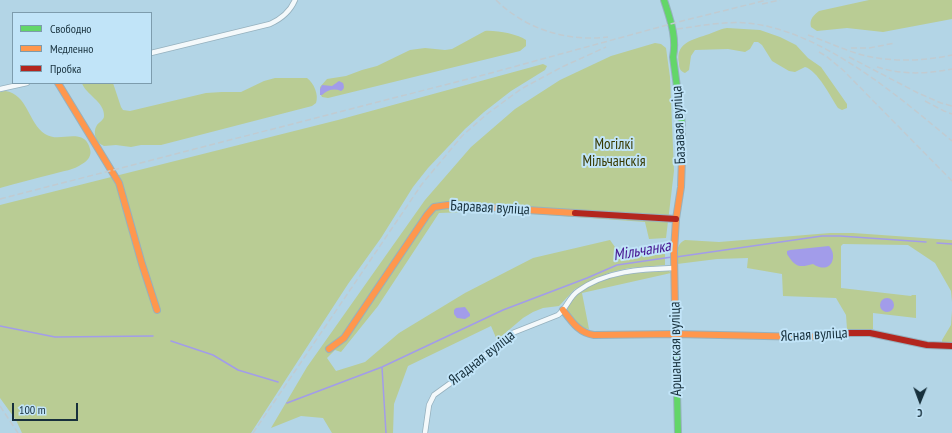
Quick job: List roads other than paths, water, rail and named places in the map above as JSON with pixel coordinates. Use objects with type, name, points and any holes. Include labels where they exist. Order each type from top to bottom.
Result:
[{"type":"street","points":[[152,53],[270,24],[287,13],[295,0]]},
{"type":"street","name":"Базавая вуліца","points":[[664,0],[675,48],[673,57],[682,124],[681,187],[676,219],[674,251]]},
{"type":"street","points":[[0,90],[24,84]]},
{"type":"street","points":[[59,84],[119,183],[157,310]]},
{"type":"street","name":"Баравая вуліца","points":[[329,349],[344,338],[427,215],[434,207],[448,205],[676,219]]},
{"type":"street","name":"Аршанская вуліца","points":[[674,251],[678,433]]},
{"type":"street","name":"Ягадная вуліца","points":[[425,433],[429,406],[434,395],[510,334],[555,316],[563,310],[573,294],[578,290],[609,276],[634,270],[674,266]]},
{"type":"street","name":"Ясная вуліца","points":[[563,310],[578,329],[588,335],[675,334],[809,337],[850,332],[870,333],[927,346],[952,346]]},
{"type":"waterway","name":"Мільчанка","points":[[676,257],[822,236],[926,242]]},
{"type":"waterway","name":"Мільчанка","points":[[937,243],[952,244]]},
{"type":"waterway","name":"Мільчанка","points":[[287,403],[382,367],[503,310],[617,265],[672,257]]},
{"type":"waterway","points":[[0,326],[55,337],[153,336]]},
{"type":"waterway","points":[[171,341],[213,355],[238,370],[278,382]]},
{"type":"waterway","points":[[382,367],[386,433]]},
{"type":"railway","points":[[496,0],[520,19],[533,26],[548,31],[577,37],[608,37]]},
{"type":"railway","points":[[0,199],[491,73],[678,22],[767,0]]},
{"type":"railway","points":[[762,4],[780,0]]},
{"type":"railway","points":[[677,29],[721,23],[747,23],[775,28],[803,38],[830,51],[857,67],[907,104],[952,141]]},
{"type":"railway","points":[[808,35],[851,52],[877,58],[909,60],[931,59],[952,55]]},
{"type":"railway","points":[[851,48],[869,48],[895,43]]},
{"type":"railway","points":[[253,433],[422,184],[462,136],[487,114],[521,89],[562,67],[606,47]]},
{"type":"railway","points":[[819,52],[843,70],[952,181]]},
{"type":"railway","points":[[849,57],[918,93],[952,106]]},
{"type":"railway","points":[[877,67],[887,70],[914,73],[952,69]]},
{"type":"railway","points":[[925,101],[952,114]]},
{"type":"railway","points":[[0,406],[18,433]]},
{"type":"park label","name":"Могілкі Мільчанскія","points":[[614,154]]}]
